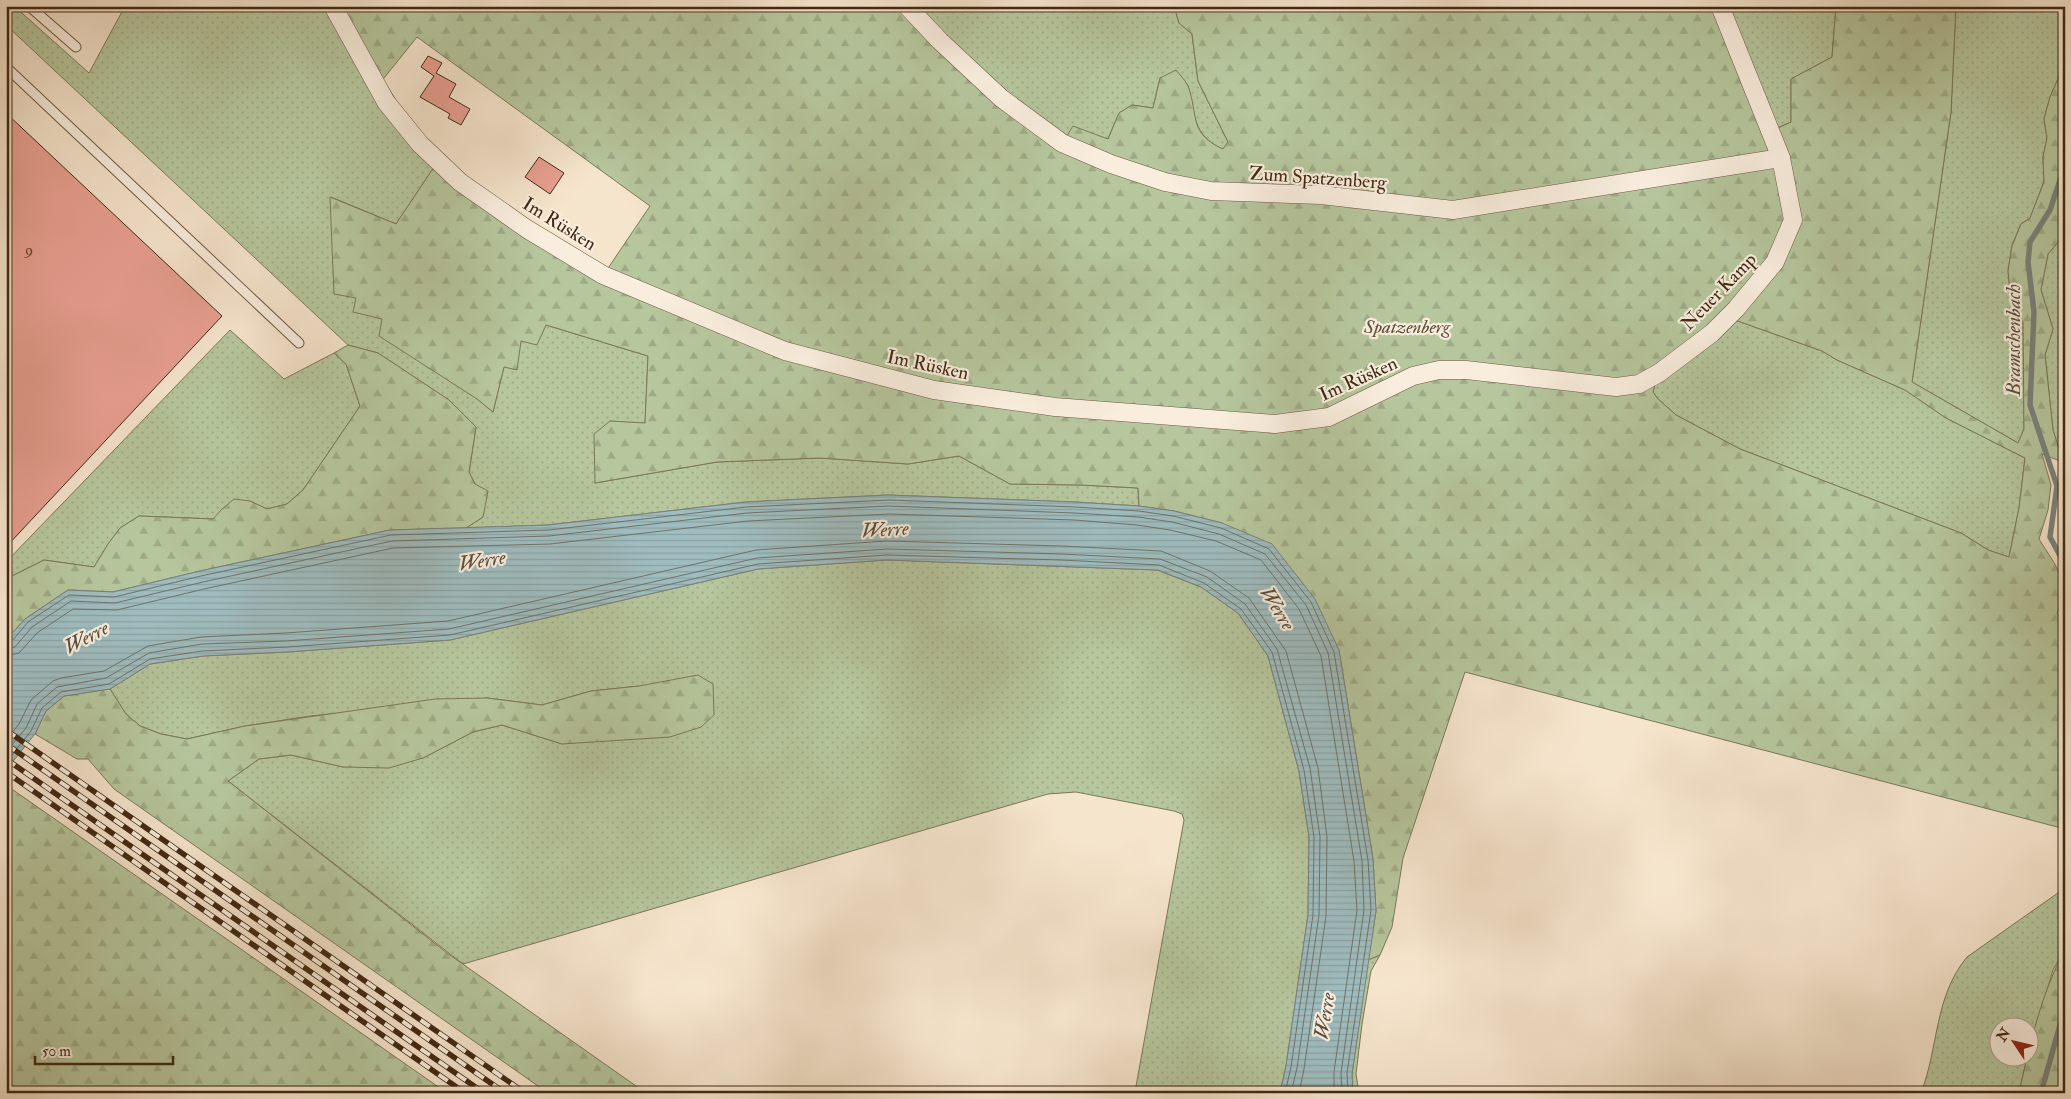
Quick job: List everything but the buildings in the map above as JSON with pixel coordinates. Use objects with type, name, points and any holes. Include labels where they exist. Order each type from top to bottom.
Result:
[{"type":"street","name":"Im Rüsken","points":[[333,6],[386,102],[420,144],[460,182],[527,229],[602,275],[785,351],[934,390],[1055,407],[1275,424],[1329,416],[1413,376],[1439,370],[1466,370],[1616,387],[1639,384]]},
{"type":"street","name":"Zum Spatzenberg","points":[[907,6],[940,41],[1001,98],[1062,143],[1111,164],[1165,182],[1211,191],[1321,195],[1452,210],[1781,158]]},
{"type":"street","name":"Neuer Kamp","points":[[1639,384],[1659,373],[1712,333],[1736,308],[1774,262],[1792,220],[1781,158],[1720,6]]},
{"type":"lane","points":[[29,6],[76,47]]},
{"type":"lane","points":[[6,67],[299,343]]},
{"type":"green space","points":[[6,6],[14,6],[89,73],[125,6],[337,6],[436,164],[396,224],[331,197],[356,298],[493,412],[504,367],[521,341],[546,325],[648,356],[645,424],[610,421],[595,483],[717,462],[820,458],[908,464],[959,456],[1010,484],[1138,488],[1139,506],[888,495],[746,502],[548,525],[466,528],[483,517],[475,484],[469,472],[476,427],[449,400],[378,353],[348,345],[6,25]]},
{"type":"green space","name":"Spatzenberg","points":[[337,6],[900,6],[1060,147],[1073,126],[1108,139],[1119,113],[1132,105],[1153,108],[1160,78],[1176,70],[1188,86],[1199,130],[1204,137],[1223,149],[1228,142],[1198,81],[1192,34],[1179,23],[1174,6],[1729,6],[1778,128],[1791,122],[1791,79],[1832,57],[1836,6],[1956,6],[1951,112],[1912,382],[2018,443],[2024,429],[2023,322],[2010,291],[2008,271],[2012,246],[2021,224],[2030,218],[2044,182],[2043,157],[2047,138],[2044,119],[2050,97],[2061,72],[2062,48],[2060,35],[2065,26],[2065,234],[2048,254],[2041,290],[2053,329],[2045,355],[2053,430],[2060,452],[2065,456],[2065,463],[2042,454],[2051,485],[2048,510],[2039,539],[2060,574],[2062,582],[2057,614],[2065,623],[2065,829],[1465,672],[1403,858],[1392,927],[1380,955],[1368,960],[1376,911],[1373,859],[1339,650],[1222,523],[1174,511],[1139,506],[1138,488],[1010,484],[959,456],[908,464],[820,458],[717,462],[595,483],[594,434],[610,421],[645,423],[648,356],[546,325],[537,345],[521,341],[517,370],[504,367],[493,412],[477,399],[379,336],[382,319],[353,312],[356,298],[334,294],[330,197],[396,224],[436,164],[600,280],[650,206],[417,37],[380,83]],"holes":[[[1735,320],[1822,351],[1837,360],[1905,390],[1946,418],[2025,458],[2019,508],[2009,557],[1988,550],[1961,533],[1740,449],[1676,415],[1653,392],[1656,381]]]},
{"type":"green space","points":[[900,6],[1174,6],[1179,23],[1192,34],[1198,81],[1228,142],[1223,150],[1213,144],[1200,130],[1196,123],[1188,85],[1160,78],[1153,108],[1132,105],[1119,113],[1108,139],[1060,148]]},
{"type":"green space","points":[[1729,6],[1836,6],[1832,57],[1791,79],[1791,122],[1777,128]]},
{"type":"green space","points":[[1956,6],[2065,6],[2065,26],[2060,35],[2062,48],[2061,72],[2050,97],[2044,119],[2047,138],[2043,157],[2044,181],[2030,219],[2021,224],[2012,245],[2008,271],[2010,291],[2023,322],[2024,429],[2018,443],[1912,382],[1951,112]]},
{"type":"green space","points":[[2065,234],[2065,456],[2060,452],[2053,430],[2045,355],[2053,329],[2041,290],[2048,254]]},
{"type":"green space","points":[[1735,320],[1822,351],[1837,360],[1905,390],[1946,418],[2025,458],[2019,508],[2009,557],[1988,550],[1961,533],[1740,449],[1676,415],[1653,392],[1656,381]]},
{"type":"green space","points":[[230,330],[284,379],[334,353],[346,364],[360,406],[303,490],[287,504],[267,509],[250,501],[221,510],[214,519],[139,516],[120,528],[94,567],[44,560],[6,579],[6,562]]},
{"type":"green space","points":[[348,345],[378,353],[449,400],[476,427],[469,472],[475,484],[488,491],[483,517],[466,528],[390,530],[113,592],[68,590],[25,619],[6,640],[6,579],[44,560],[94,567],[120,528],[139,516],[213,519],[234,499],[250,501],[267,509],[287,504],[303,490],[360,406],[346,364],[334,353]]},
{"type":"green space","points":[[887,560],[1157,570],[1201,587],[1238,613],[1268,656],[1299,771],[1309,837],[1308,915],[1286,1066],[1280,1093],[1130,1093],[1135,1092],[1184,820],[1182,814],[1174,811],[1076,792],[1048,794],[463,964],[228,781],[259,759],[291,755],[343,767],[423,758],[473,732],[502,725],[562,744],[639,686],[591,691],[542,705],[487,698],[310,716],[245,726],[187,739],[161,734],[140,726],[126,714],[110,689],[150,664],[203,656],[450,640],[758,569]]},
{"type":"green space","points":[[698,675],[713,684],[714,715],[701,727],[670,737],[562,744],[502,725],[473,732],[423,758],[389,768],[343,767],[291,755],[259,759],[228,781],[447,953],[646,1093],[548,1093],[114,789],[88,759],[77,759],[35,734],[46,711],[64,696],[110,689],[126,714],[140,726],[161,734],[187,739],[245,726],[435,699],[487,698],[542,705],[591,691],[639,686]]},
{"type":"green space","points":[[6,785],[447,1093],[6,1093]]},
{"type":"green space","points":[[2065,888],[2065,949],[2053,970],[2038,1021],[2038,1016],[1988,1016],[1988,1066],[2025,1066],[2019,1093],[1921,1093],[1948,989],[1956,972],[1967,957]]},
{"type":"green space","points":[[2065,949],[2065,1081],[2060,1093],[2019,1093],[2025,1066],[2038,1066],[2038,1018]]},
{"type":"green space","points":[[1380,955],[1371,971],[1362,1024],[1356,1074],[1359,1093],[1353,1093],[1352,1074],[1368,960]]},
{"type":"water","name":"Werre","points":[[888,495],[1075,502],[1139,506],[1174,511],[1222,523],[1272,544],[1315,599],[1339,650],[1373,859],[1376,911],[1352,1074],[1353,1093],[1280,1093],[1286,1066],[1308,915],[1309,837],[1299,771],[1268,656],[1238,613],[1201,587],[1158,570],[887,560],[758,569],[450,640],[203,656],[150,664],[110,689],[64,696],[46,711],[35,734],[6,770],[6,640],[25,619],[68,590],[113,592],[390,530],[548,525],[746,502]]},
{"type":"waterway","name":"Bramschenbach","points":[[2065,114],[2063,171],[2050,210],[2030,242],[2028,262],[2034,312],[2030,405],[2057,486],[2050,537],[2065,565]]},
{"type":"waterway","name":"Bramschenbach","points":[[2041,1093],[2065,1007]]},
{"type":"railway","points":[[6,730],[525,1093]]},
{"type":"railway","points":[[6,744],[505,1093]]},
{"type":"railway","points":[[6,759],[484,1093]]},
{"type":"railway","points":[[6,772],[465,1093]]}]
